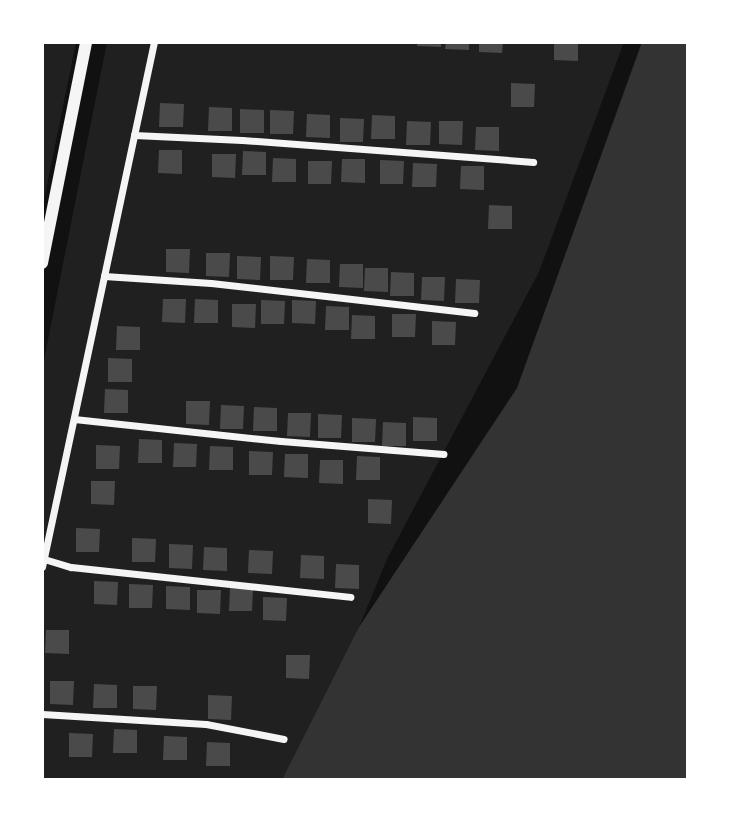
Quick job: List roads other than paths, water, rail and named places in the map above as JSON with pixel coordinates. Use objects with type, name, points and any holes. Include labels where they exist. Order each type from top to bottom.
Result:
[{"type":"street","points":[[42,263],[86,42]]},
{"type":"street","points":[[154,42],[43,563],[350,597]]},
{"type":"street","points":[[134,135],[242,140],[533,162]]},
{"type":"street","points":[[104,276],[211,283],[474,313]]},
{"type":"street","points":[[74,419],[281,441],[443,454]]},
{"type":"street","points":[[42,714],[206,724],[284,739]]}]
